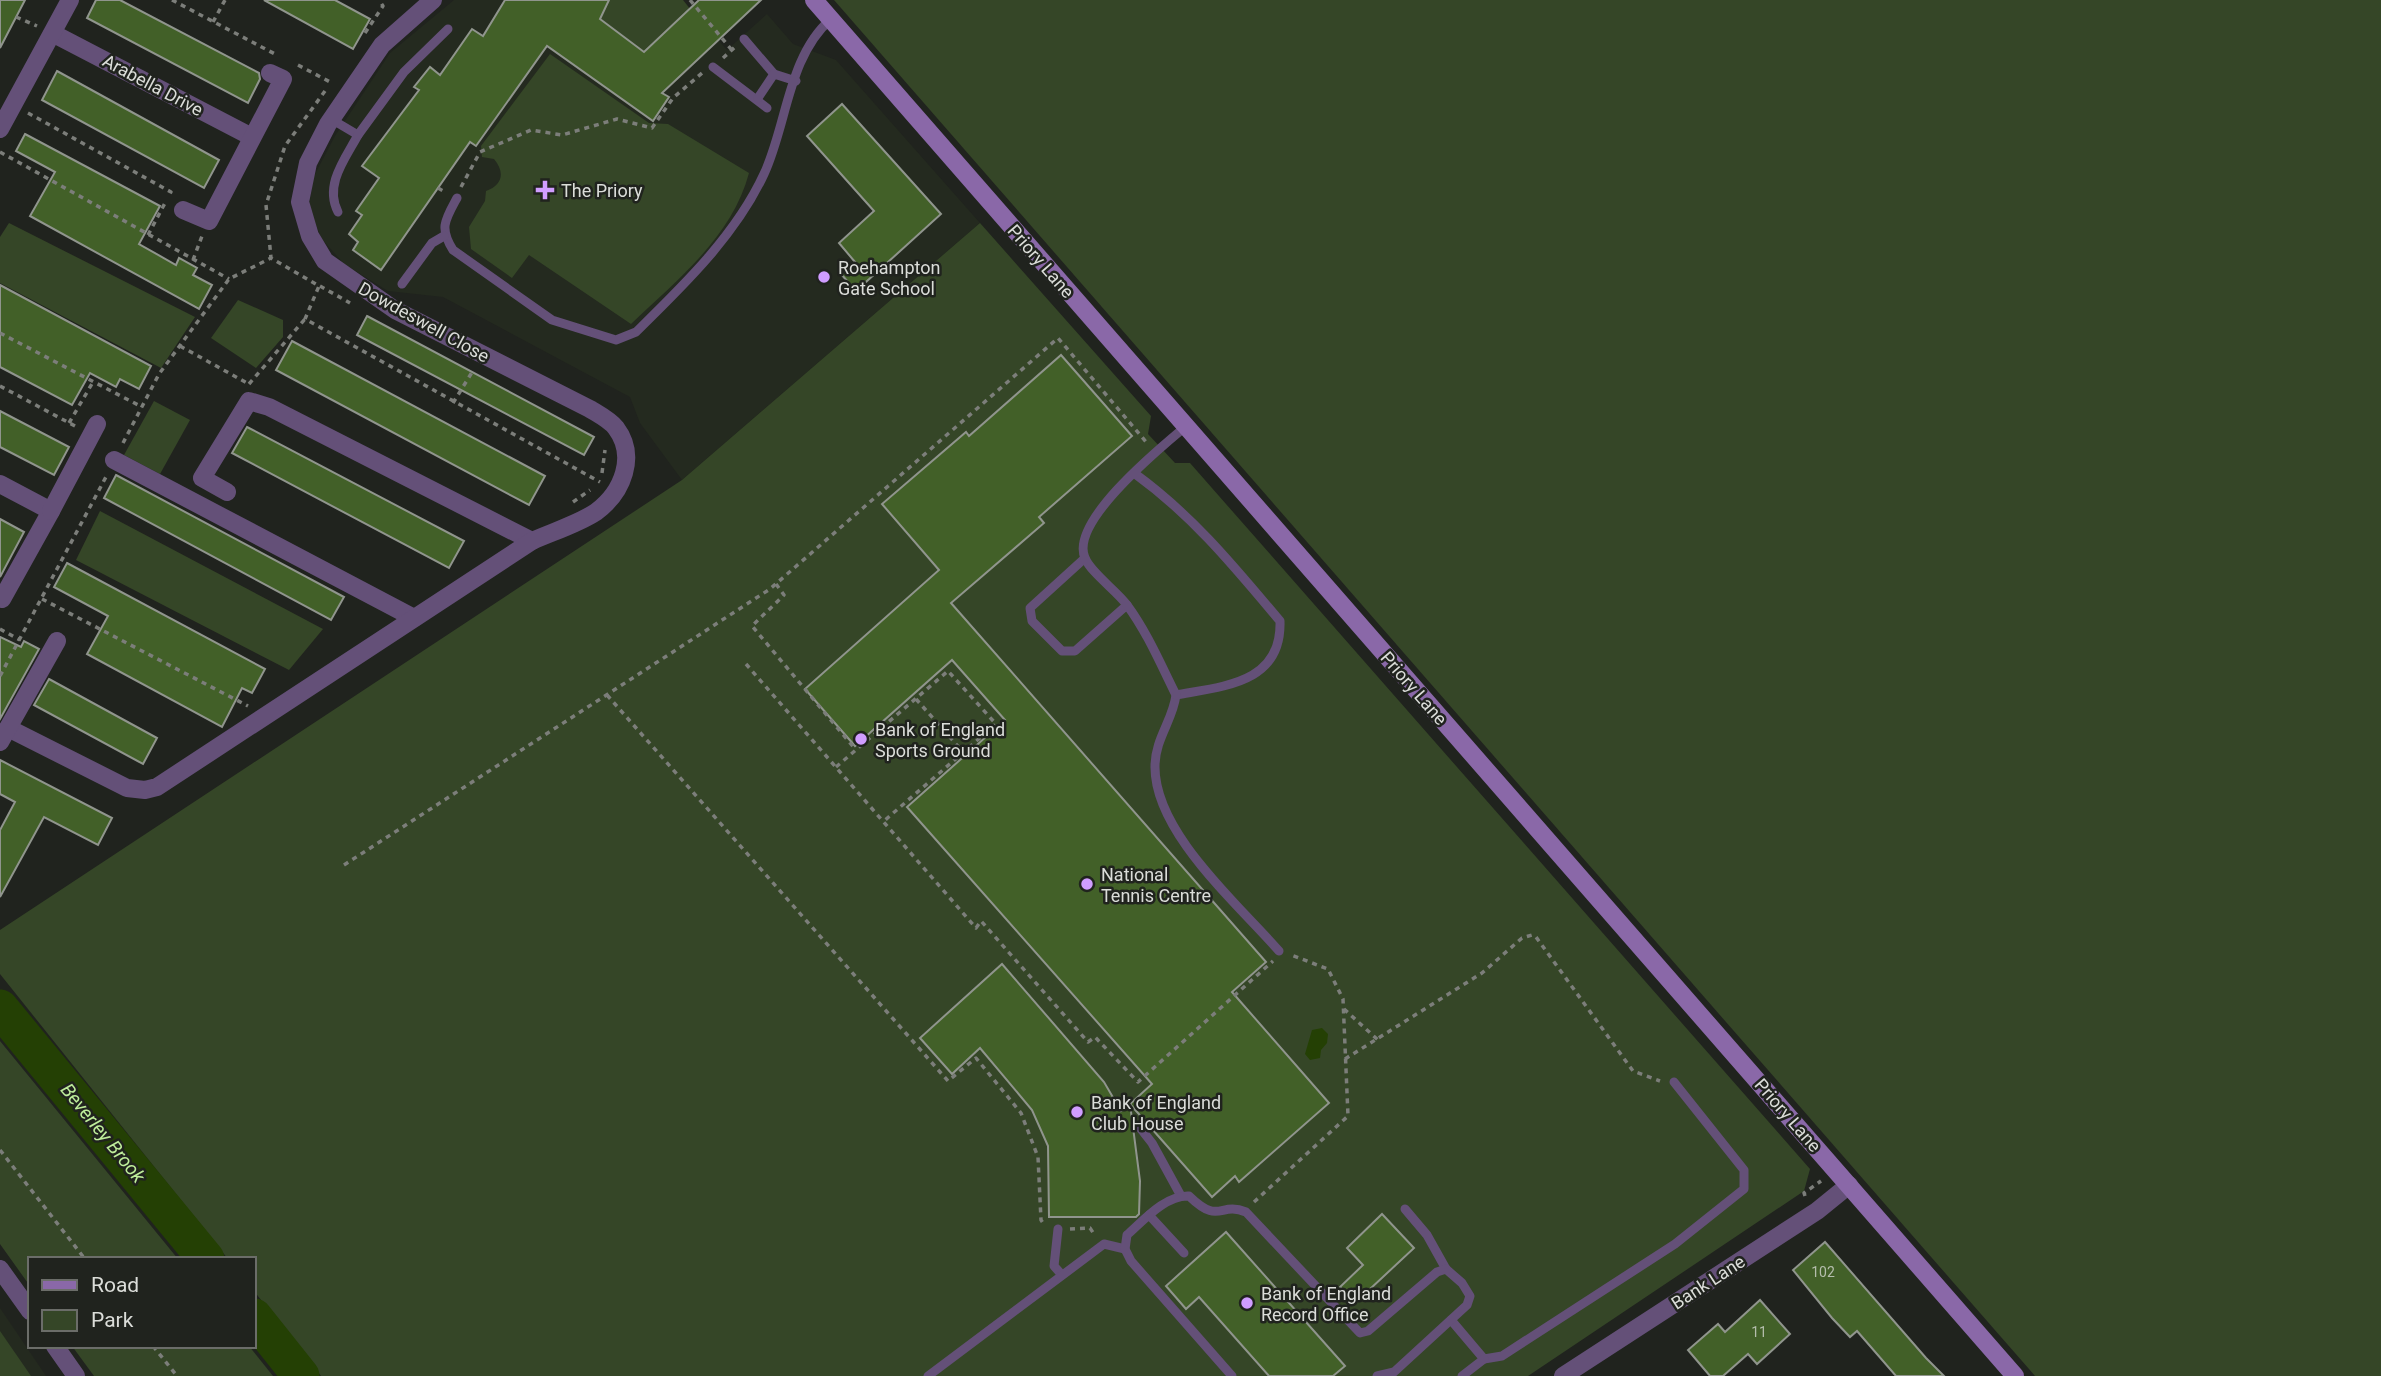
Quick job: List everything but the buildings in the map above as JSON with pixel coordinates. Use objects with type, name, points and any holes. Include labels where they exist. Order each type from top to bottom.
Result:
[{"type":"street","points":[[0,129],[54,34],[70,0]]},
{"type":"street","name":"Dowdeswell Close","points":[[57,641],[4,735],[127,788],[145,790],[157,787],[532,541],[596,512],[618,487],[628,464],[625,445],[614,426],[590,409],[395,310],[325,261],[310,236],[300,202],[308,163],[331,119],[382,45],[433,0]]},
{"type":"street","name":"Priory Lane","points":[[814,0],[2015,1376]]},
{"type":"street","name":"Arabella Drive","points":[[54,34],[252,137]]},
{"type":"street","points":[[183,210],[209,221],[283,79],[270,74]]},
{"type":"street","points":[[227,492],[202,478],[249,392],[269,407],[532,541]]},
{"type":"street","points":[[2,599],[95,430]]},
{"type":"street","points":[[114,460],[414,618]]},
{"type":"street","points":[[0,484],[51,511]]},
{"type":"street","name":"Bank Lane","points":[[1563,1376],[1817,1211],[1849,1185]]},
{"type":"street","points":[[0,1269],[28,1308]]},
{"type":"street","points":[[56,1348],[76,1376]]},
{"type":"lane","points":[[457,198],[445,219],[444,236],[453,250],[552,320],[616,340],[636,332],[732,227],[752,198],[765,173],[811,40],[831,19]]},
{"type":"lane","points":[[338,212],[332,199],[334,181],[358,135],[404,72],[448,29]]},
{"type":"lane","points":[[744,38],[774,74],[796,81]]},
{"type":"lane","points":[[713,67],[758,98],[767,108]]},
{"type":"lane","points":[[758,98],[774,74]]},
{"type":"lane","points":[[331,119],[358,135]]},
{"type":"lane","points":[[402,284],[432,243],[444,236]]},
{"type":"lane","points":[[1185,427],[1134,473],[1092,521],[1083,540],[1085,558],[1127,605],[1176,695],[1175,710],[1156,751],[1158,786],[1170,819],[1191,852],[1279,951]]},
{"type":"lane","points":[[1134,473],[1170,499],[1205,532],[1280,621],[1280,638],[1270,663],[1251,678],[1176,695]]},
{"type":"lane","points":[[1085,558],[1030,608],[1032,621],[1062,651],[1075,651],[1127,605]]},
{"type":"lane","points":[[1462,1376],[1484,1359],[1502,1356],[1675,1244],[1744,1189],[1744,1170],[1674,1082]]},
{"type":"lane","points":[[1141,1129],[1152,1143],[1181,1196]]},
{"type":"lane","points":[[1232,1376],[1131,1261],[1125,1249],[1127,1235],[1149,1216],[1181,1196],[1189,1196],[1203,1210],[1213,1214],[1232,1209],[1244,1211],[1360,1332],[1365,1333],[1437,1272],[1446,1269]]},
{"type":"lane","points":[[1377,1376],[1394,1372],[1467,1305],[1470,1296],[1462,1283],[1446,1269],[1427,1235],[1405,1209]]},
{"type":"lane","points":[[1149,1216],[1185,1253]]},
{"type":"lane","points":[[1058,1229],[1054,1266],[1062,1275]]},
{"type":"lane","points":[[928,1376],[1104,1244],[1125,1249]]},
{"type":"lane","points":[[1451,1320],[1484,1359]]},
{"type":"path","points":[[172,0],[284,58]]},
{"type":"path","points":[[213,22],[225,0]]},
{"type":"path","points":[[690,0],[732,50]]},
{"type":"path","points":[[438,188],[457,198],[480,152],[531,130],[562,135],[617,119],[652,128],[673,98],[691,80],[713,67],[744,38]]},
{"type":"path","points":[[296,65],[332,83]]},
{"type":"path","points":[[14,105],[170,192],[148,234]]},
{"type":"path","points":[[0,152],[229,279]]},
{"type":"path","points":[[193,260],[209,221]]},
{"type":"path","points":[[180,346],[249,392],[305,319]]},
{"type":"path","points":[[0,333],[142,407]]},
{"type":"path","points":[[344,865],[776,584],[1058,338],[1155,453]]},
{"type":"path","points":[[453,403],[474,369]]},
{"type":"path","points":[[69,423],[93,382]]},
{"type":"path","points":[[0,386],[69,423],[95,430]]},
{"type":"path","points":[[776,584],[784,595],[752,626],[856,750]]},
{"type":"path","points":[[42,599],[264,715]]},
{"type":"path","points":[[0,629],[20,640]]},
{"type":"path","points":[[746,664],[976,928],[981,921],[1088,1042],[1094,1037],[1138,1082],[1272,964],[1279,951],[1328,969],[1343,999],[1348,1116],[1244,1211]]},
{"type":"path","points":[[836,767],[948,671],[996,724],[884,821]]},
{"type":"path","points":[[607,695],[948,1081],[976,1058],[1021,1112],[1038,1157],[1041,1220],[1046,1227],[1090,1228],[1104,1244]]},
{"type":"path","points":[[916,699],[963,752]]},
{"type":"path","points":[[1345,1059],[1482,973],[1522,938],[1532,935],[1633,1070],[1659,1081],[1674,1082]]},
{"type":"path","points":[[1343,1008],[1378,1040]]},
{"type":"path","points":[[0,1150],[83,1257]]},
{"type":"path","points":[[155,1348],[177,1376]]},
{"type":"shaded area","name":"The Priory","points":[[454,0],[683,0],[727,50],[767,14],[793,44],[836,60],[980,223],[682,480],[640,423],[630,397],[443,297],[388,291],[344,264],[321,238],[309,207],[313,178],[335,136],[390,53]]},
{"type":"shaded area","points":[[1322,1028],[1328,1034],[1327,1043],[1321,1050],[1320,1058],[1310,1060],[1305,1054],[1312,1030]]},
{"type":"shaded area","points":[[0,1308],[46,1376],[0,1376]]},
{"type":"green space","points":[[609,0],[683,0],[690,9],[644,52],[600,19]]},
{"type":"green space","points":[[834,0],[2381,0],[2381,1376],[2035,1376]]},
{"type":"green space","points":[[550,54],[649,123],[668,124],[749,173],[741,196],[716,237],[684,274],[631,324],[529,255],[512,278],[471,249],[469,227],[485,201],[486,191],[499,182],[501,173],[494,159],[482,157],[481,146]]},
{"type":"green space","points":[[9,223],[195,317],[161,368],[0,283],[0,237]]},
{"type":"green space","name":"Bank of England Sports Ground","points":[[980,223],[1151,416],[1148,434],[1175,463],[1190,463],[1810,1169],[1804,1191],[1528,1376],[321,1376],[256,1294],[256,1257],[226,1257],[0,974],[0,930],[682,480]]},
{"type":"green space","points":[[238,300],[283,320],[283,337],[256,368],[211,338]]},
{"type":"green space","points":[[154,401],[190,420],[160,474],[124,455]]},
{"type":"green space","points":[[100,511],[323,629],[289,670],[76,560]]},
{"type":"green space","points":[[0,1041],[176,1257],[28,1257],[28,1283],[0,1244]]},
{"type":"green space","points":[[0,1331],[31,1376],[0,1376]]},
{"type":"green space","points":[[73,1348],[251,1348],[273,1376],[94,1376]]},
{"type":"waterway","name":"Beverley Brook","points":[[0,1008],[204,1257]]},
{"type":"waterway","name":"Beverley Brook","points":[[256,1320],[301,1376]]},
{"type":"place","name":"The Priory","points":[[545,190]]},
{"type":"place","name":"Roehampton Gate School","points":[[824,277]]},
{"type":"place","name":"Bank of England Sports Ground","points":[[861,739]]},
{"type":"place","name":"National Tennis Centre","points":[[1087,884]]},
{"type":"place","name":"Bank of England Club House","points":[[1077,1112]]},
{"type":"place","name":"Bank of England Record Office","points":[[1247,1303]]}]
